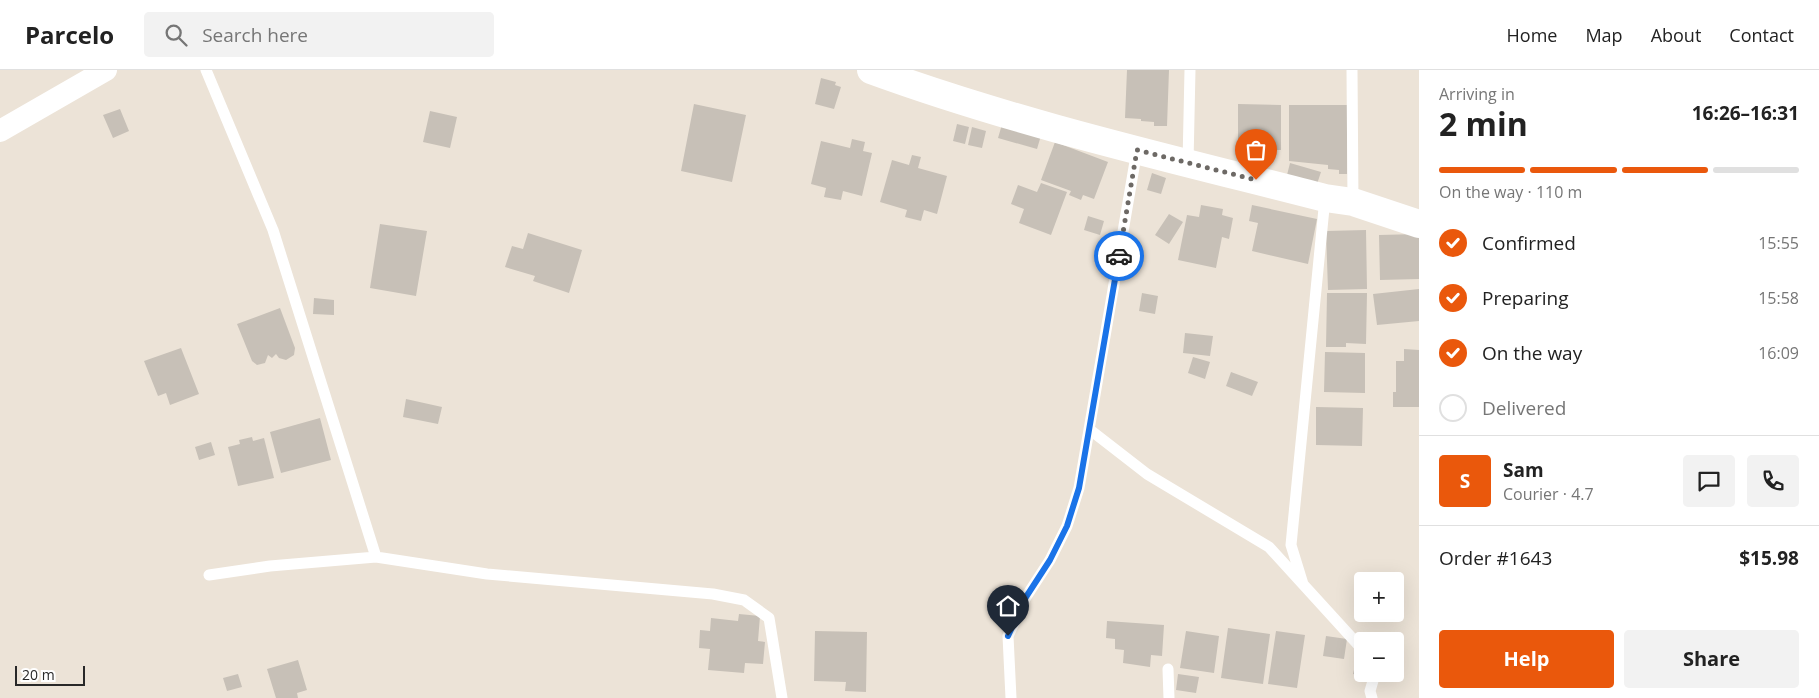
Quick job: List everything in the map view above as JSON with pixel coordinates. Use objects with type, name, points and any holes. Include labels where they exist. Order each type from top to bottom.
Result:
[{"type":"street","points":[[0,131],[106,70]]},
{"type":"street","points":[[871,70],[928,91],[1137,150],[1325,198],[1352,202],[1419,224]]},
{"type":"lane","points":[[206,70],[273,230],[376,557]]},
{"type":"lane","points":[[1188,163],[1190,70]]},
{"type":"lane","points":[[1352,70],[1352,202]]},
{"type":"lane","points":[[1011,698],[1008,636],[1026,597],[1050,560],[1067,526],[1079,488],[1137,150]]},
{"type":"lane","points":[[1302,584],[1292,545],[1325,198]]},
{"type":"lane","points":[[1089,429],[1147,474],[1269,547],[1354,640]]},
{"type":"lane","points":[[209,575],[270,566],[376,557],[487,574],[713,594],[744,600],[769,618],[782,698]]},
{"type":"lane","points":[[1168,669],[1169,698]]},
{"type":"lane","points":[[1372,698],[1370,691],[1373,682]]},
{"type":"building","points":[[1127,70],[1169,70],[1167,126],[1154,126],[1154,122],[1125,118]]},
{"type":"building","points":[[821,78],[836,82],[835,85],[841,87],[834,109],[815,104]]},
{"type":"building","points":[[694,104],[746,115],[732,182],[681,171]]},
{"type":"building","points":[[1238,104],[1281,105],[1281,150],[1238,150]]},
{"type":"building","points":[[1289,105],[1347,105],[1347,174],[1339,174],[1339,170],[1328,169],[1328,165],[1289,161]]},
{"type":"building","points":[[120,109],[129,131],[113,138],[103,115]]},
{"type":"building","points":[[430,111],[457,117],[450,148],[423,142]]},
{"type":"building","points":[[1003,121],[1042,132],[1037,149],[998,138]]},
{"type":"building","points":[[957,124],[969,127],[965,144],[953,141]]},
{"type":"building","points":[[972,127],[986,131],[982,148],[968,145]]},
{"type":"building","points":[[852,139],[865,142],[863,151],[872,153],[862,196],[843,191],[841,200],[824,197],[826,188],[811,184],[821,141],[850,148]]},
{"type":"building","points":[[1055,142],[1108,162],[1094,199],[1083,195],[1081,200],[1069,195],[1071,191],[1041,180]]},
{"type":"building","points":[[912,155],[921,157],[918,168],[947,176],[937,214],[924,210],[921,221],[905,217],[907,210],[880,202],[892,160],[909,165]]},
{"type":"building","points":[[1290,163],[1321,172],[1317,184],[1287,175]]},
{"type":"building","points":[[1152,173],[1166,178],[1161,194],[1147,190]]},
{"type":"building","points":[[1041,183],[1067,192],[1051,235],[1019,223],[1024,209],[1011,204],[1018,185],[1037,192]]},
{"type":"building","points":[[1201,205],[1223,209],[1222,215],[1233,218],[1229,239],[1222,237],[1216,268],[1178,260],[1187,215],[1199,217]]},
{"type":"building","points":[[1252,205],[1317,219],[1308,264],[1252,251],[1258,223],[1249,221]]},
{"type":"building","points":[[1169,214],[1183,222],[1169,244],[1155,235]]},
{"type":"building","points":[[1088,216],[1104,221],[1100,235],[1084,230]]},
{"type":"building","points":[[380,224],[427,231],[416,296],[370,288]]},
{"type":"building","points":[[1366,230],[1367,289],[1328,290],[1326,231]]},
{"type":"building","points":[[528,233],[582,250],[569,293],[533,281],[535,276],[505,267],[512,246],[523,249]]},
{"type":"building","points":[[1419,234],[1419,279],[1380,280],[1379,235]]},
{"type":"building","points":[[1419,289],[1419,321],[1377,325],[1373,294]]},
{"type":"building","points":[[1142,293],[1158,296],[1155,314],[1139,311]]},
{"type":"building","points":[[1327,293],[1367,293],[1366,344],[1346,343],[1346,347],[1326,347]]},
{"type":"building","points":[[314,298],[334,300],[334,315],[313,314]]},
{"type":"building","points":[[280,308],[295,348],[294,355],[286,360],[279,358],[276,354],[272,358],[268,355],[265,363],[257,365],[252,361],[237,324]]},
{"type":"building","points":[[1185,333],[1213,336],[1210,356],[1183,353]]},
{"type":"building","points":[[181,348],[199,394],[170,405],[166,393],[158,396],[144,361]]},
{"type":"building","points":[[1404,349],[1419,350],[1419,407],[1393,407],[1393,392],[1396,392],[1396,361],[1404,361]]},
{"type":"building","points":[[1325,352],[1365,353],[1365,393],[1324,392]]},
{"type":"building","points":[[1193,357],[1210,362],[1205,379],[1188,373]]},
{"type":"building","points":[[1231,372],[1258,382],[1252,396],[1226,386]]},
{"type":"building","points":[[406,399],[442,407],[438,424],[403,417]]},
{"type":"building","points":[[1316,407],[1363,408],[1362,446],[1316,445]]},
{"type":"building","points":[[320,418],[331,460],[281,473],[270,432]]},
{"type":"building","points":[[252,437],[253,441],[264,438],[274,478],[238,486],[228,447],[240,444],[239,440]]},
{"type":"building","points":[[211,442],[215,455],[199,460],[195,447]]},
{"type":"building","points":[[739,614],[760,616],[758,641],[765,642],[763,664],[745,663],[744,673],[708,670],[710,649],[699,648],[700,630],[710,631],[711,618],[738,621]]},
{"type":"building","points":[[1107,621],[1164,625],[1162,656],[1151,655],[1150,667],[1123,663],[1124,650],[1115,649],[1115,639],[1106,638]]},
{"type":"building","points":[[1228,628],[1270,634],[1263,684],[1221,678]]},
{"type":"building","points":[[815,631],[867,632],[866,692],[845,691],[846,682],[814,681]]},
{"type":"building","points":[[1186,631],[1219,636],[1214,673],[1180,668]]},
{"type":"building","points":[[1276,631],[1305,635],[1297,688],[1268,684]]},
{"type":"building","points":[[1326,636],[1347,639],[1344,659],[1323,656]]},
{"type":"building","points":[[298,660],[307,690],[297,693],[298,698],[276,698],[267,669]]},
{"type":"building","points":[[238,674],[242,687],[227,691],[223,678]]},
{"type":"building","points":[[1178,674],[1199,677],[1196,693],[1176,690]]},
{"type":"way so far","points":[[1119,256],[1137,150],[1256,180]]},
{"type":"route","points":[[1008,636],[1026,597],[1050,560],[1067,526],[1079,488],[1119,256]]}]
